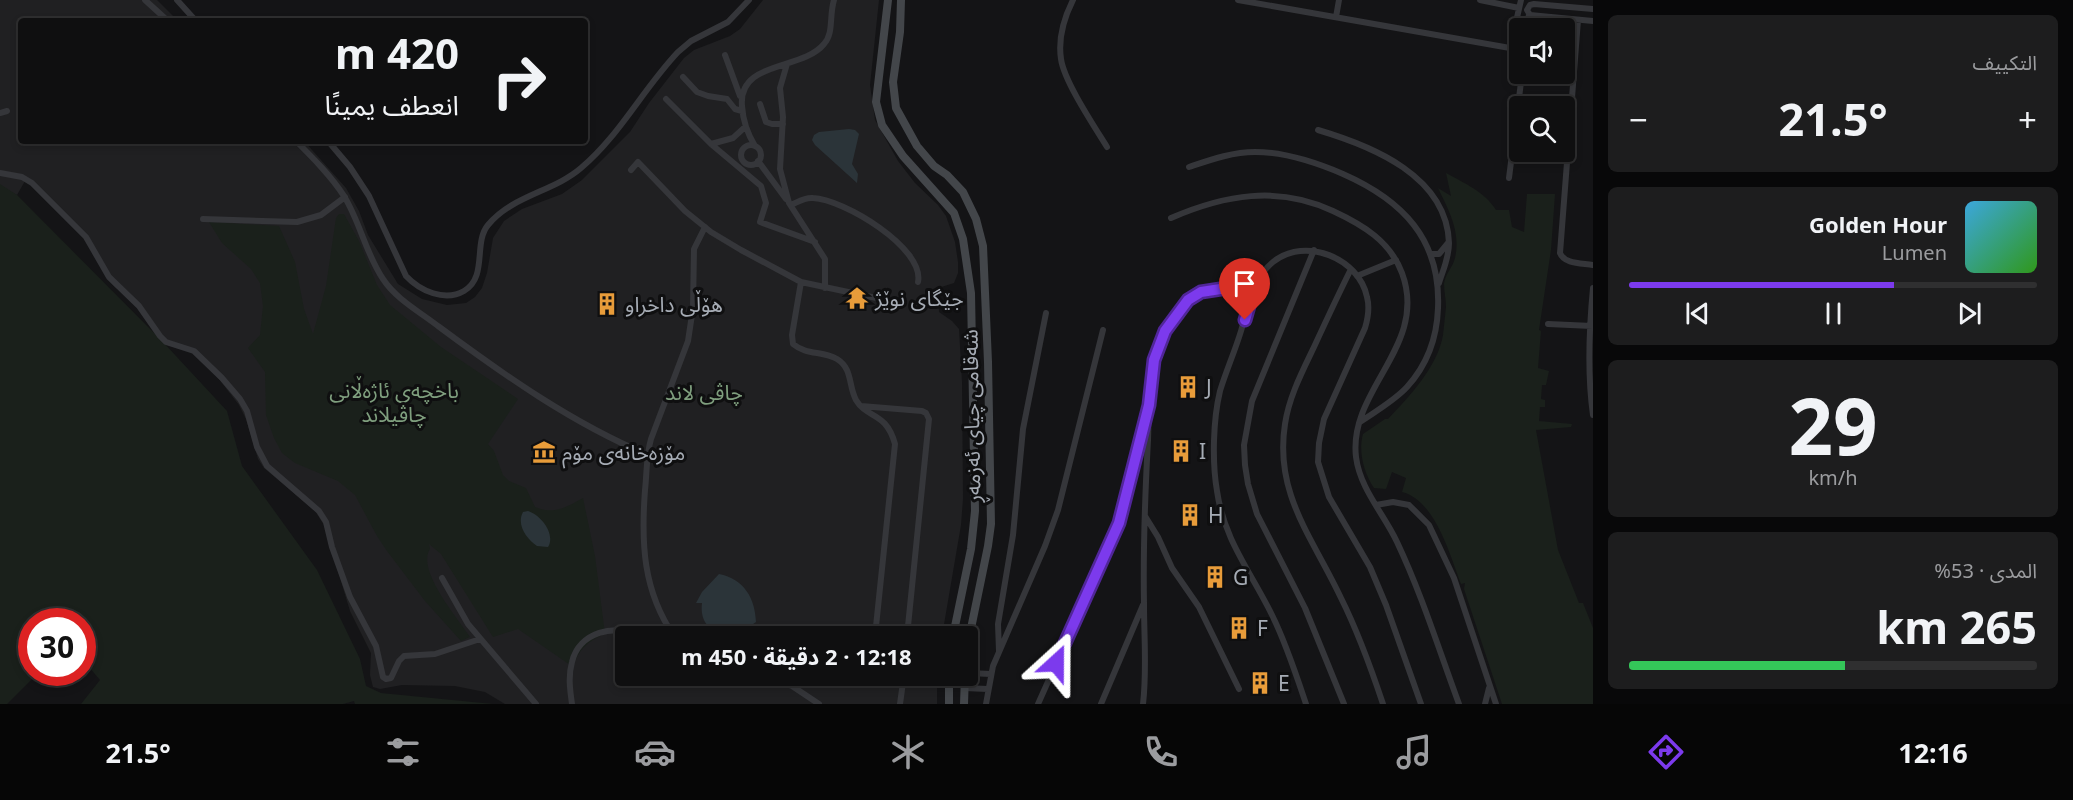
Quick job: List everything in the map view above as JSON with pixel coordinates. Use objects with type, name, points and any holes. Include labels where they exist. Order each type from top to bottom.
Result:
[{"type":"main road","name":"شەقامی چیای ئەزمەڕ","points":[[888,0],[876,102],[882,125],[903,156],[954,213],[963,239],[971,293],[975,511],[971,549],[955,626]]},
{"type":"main road","name":"شەقامی چیای ئەزمەڕ","points":[[901,0],[900,32],[893,82],[896,108],[917,146],[934,166],[947,175],[963,192],[976,219],[983,246],[991,524],[972,626]]},
{"type":"main road","points":[[949,686],[949,704]]},
{"type":"main road","points":[[964,688],[964,704]]},
{"type":"street","points":[[145,0],[165,18]]},
{"type":"street","points":[[177,0],[193,18]]},
{"type":"street","points":[[331,144],[350,167],[369,196],[406,276],[416,286],[428,292],[443,295],[458,294],[465,291],[475,279],[482,236],[491,222],[511,206],[562,181],[582,167],[607,143],[678,52],[691,41],[728,22],[749,0]]},
{"type":"street","points":[[741,99],[744,88],[754,78],[770,68],[811,56],[826,42],[830,34],[830,11],[834,0]]},
{"type":"street","points":[[1073,0],[1068,10],[1060,43],[1061,62],[1081,104],[1107,147]]},
{"type":"street","points":[[1238,0],[1510,48],[1521,0]]},
{"type":"street","points":[[1336,17],[1340,0]]},
{"type":"street","points":[[1480,0],[1520,8]]},
{"type":"street","points":[[1528,18],[1528,6],[1532,4],[1557,3],[1593,9]]},
{"type":"street","points":[[1529,14],[1593,21]]},
{"type":"street","points":[[1578,20],[1560,253],[1561,258],[1566,261],[1593,265]]},
{"type":"street","points":[[725,55],[741,99],[745,127],[761,154],[758,161],[748,164],[742,157],[744,148],[750,145],[755,146]]},
{"type":"street","points":[[787,64],[780,88],[783,124],[780,169],[790,204]]},
{"type":"street","points":[[683,77],[697,92],[727,99],[735,109],[742,111]]},
{"type":"street","points":[[1509,178],[1521,84]]},
{"type":"street","points":[[666,99],[711,144],[763,189],[766,203],[760,222],[816,243]]},
{"type":"street","points":[[760,104],[766,122],[783,124]]},
{"type":"street","points":[[711,144],[736,137],[745,127]]},
{"type":"street","points":[[1318,130],[1374,151],[1408,171],[1420,181],[1438,206],[1447,231],[1449,243],[1446,265],[1438,287]]},
{"type":"street","points":[[299,144],[345,197],[382,278],[400,297],[507,376],[547,402],[620,444],[648,455]]},
{"type":"street","points":[[1189,167],[1220,157],[1255,152],[1293,157],[1332,170],[1370,187],[1394,204],[1414,225],[1430,254],[1438,287],[1438,317],[1432,346],[1414,379],[1398,396],[1359,422]]},
{"type":"street","points":[[758,161],[790,204],[825,259],[825,288]]},
{"type":"street","points":[[631,170],[638,162],[685,211],[705,227],[741,250],[801,282],[881,299]]},
{"type":"street","points":[[0,173],[22,177],[32,183],[82,231],[93,246],[106,274],[115,285],[134,300],[160,336],[166,342],[190,349],[199,355],[240,399],[247,411],[257,447],[267,466],[315,506],[326,522],[343,579],[356,610],[376,646],[381,674],[384,678],[391,678],[404,656],[435,654],[480,639]]},
{"type":"street","points":[[1171,218],[1208,203],[1228,198],[1268,195],[1325,208],[1364,227],[1389,248],[1406,283],[1407,319],[1401,339],[1359,422],[1355,442],[1358,467],[1361,477],[1397,541],[1459,704]]},
{"type":"street","points":[[203,219],[297,222],[321,214],[345,197]]},
{"type":"street","points":[[790,204],[814,198],[841,206],[867,218],[891,237],[908,255],[918,268],[918,282]]},
{"type":"street","points":[[668,626],[659,611],[646,574],[643,518],[648,455],[651,440],[688,341],[693,308],[694,249],[705,227]]},
{"type":"street","points":[[1430,254],[1439,254],[1449,243]]},
{"type":"street","points":[[1314,250],[1252,401],[1244,445],[1245,465],[1257,514],[1305,608],[1344,704]]},
{"type":"street","points":[[1305,704],[1295,671],[1272,614],[1231,541],[1217,491],[1215,449],[1220,394],[1254,289],[1265,270],[1277,259],[1296,252],[1314,250],[1333,256],[1351,269],[1361,281],[1368,298],[1368,317],[1365,328],[1324,419],[1318,462],[1329,497],[1359,548],[1386,605],[1421,704]]},
{"type":"street","points":[[1357,276],[1396,260]]},
{"type":"street","points":[[1351,269],[1298,381],[1289,406],[1283,437],[1283,467],[1285,482],[1294,508],[1354,626],[1383,704]]},
{"type":"street","points":[[801,282],[792,335],[794,344],[802,350],[833,357],[844,364],[849,373],[856,399],[884,422],[891,431],[895,444],[876,626]]},
{"type":"street","points":[[1593,288],[1591,326],[1593,415]]},
{"type":"street","points":[[1143,704],[1146,679],[1144,603],[1149,405],[1152,374],[1159,344],[1174,317],[1188,300],[1201,292],[1254,289]]},
{"type":"street","points":[[999,651],[998,624],[1013,535],[1023,429],[1046,313]]},
{"type":"street","points":[[1548,324],[1591,326]]},
{"type":"street","points":[[986,704],[991,674],[999,651],[1045,546],[1058,510],[1103,330]]},
{"type":"street","points":[[861,405],[924,412],[929,419],[909,626]]},
{"type":"street","points":[[1038,704],[1119,523],[1149,405]]},
{"type":"street","points":[[1376,505],[1401,502],[1415,510],[1429,525],[1461,599],[1496,704]]},
{"type":"street","points":[[1145,516],[1158,537],[1172,568],[1199,607],[1239,689]]},
{"type":"street","points":[[442,578],[468,624],[536,704]]},
{"type":"street","points":[[1101,704],[1144,603]]},
{"type":"street","points":[[572,704],[571,668],[574,656],[582,644],[594,634],[615,630]]},
{"type":"street","points":[[978,674],[991,674]]},
{"type":"street","points":[[792,686],[819,704]]},
{"type":"street","points":[[900,704],[902,686]]},
{"type":"street","points":[[1485,704],[1490,687]]},
{"type":"street","points":[[964,688],[988,689]]},
{"type":"shaded area","name":"چاڤی لاند","points":[[0,0],[157,0],[175,18],[18,18],[18,144],[307,144],[346,188],[359,211],[368,235],[398,284],[422,299],[447,305],[466,303],[482,288],[493,238],[504,221],[522,209],[562,194],[582,180],[630,132],[684,58],[694,50],[730,36],[740,29],[763,0],[879,0],[870,85],[875,120],[898,161],[946,216],[955,242],[958,262],[958,273],[954,283],[938,288],[939,312],[959,329],[962,382],[963,499],[961,525],[944,626],[615,626],[615,686],[937,686],[937,704],[505,704],[485,692],[455,686],[402,685],[380,689],[373,687],[370,675],[371,653],[350,611],[324,525],[315,511],[264,468],[258,459],[246,419],[239,405],[215,374],[193,353],[169,345],[132,301],[114,286],[104,273],[86,239],[32,185],[25,181],[17,195],[0,187]]},
{"type":"shaded area","points":[[849,129],[859,134],[852,164],[858,174],[857,183],[812,140],[819,132]]},
{"type":"shaded area","points":[[528,511],[538,516],[549,531],[548,547],[537,546],[524,531],[521,517],[523,512]]},
{"type":"shaded area","points":[[719,574],[735,580],[750,598],[756,622],[750,626],[708,626],[702,614],[702,603],[696,603],[702,592]]},
{"type":"green space","points":[[1446,173],[1480,193],[1496,210],[1509,210],[1512,227],[1524,232],[1527,194],[1555,194],[1551,250],[1539,330],[1541,331],[1538,368],[1549,371],[1546,385],[1542,385],[1541,399],[1545,400],[1545,407],[1540,407],[1539,421],[1572,424],[1571,427],[1536,430],[1558,550],[1579,603],[1583,603],[1593,628],[1593,704],[1502,704],[1464,589],[1465,583],[1461,584],[1440,530],[1424,506],[1414,497],[1402,492],[1406,478],[1392,472],[1386,489],[1374,488],[1363,462],[1361,448],[1363,434],[1388,419],[1405,401],[1422,380],[1440,347],[1446,307],[1444,284],[1454,261],[1456,248],[1453,222],[1438,188],[1451,196]]},
{"type":"green space","points":[[0,184],[17,195],[163,342],[227,411],[242,466],[317,570],[360,659],[366,686],[381,693],[493,704],[355,704],[354,701],[343,704],[81,704],[100,680],[96,675],[96,608],[18,608],[18,686],[25,686],[7,704],[0,704]]},
{"type":"green space","name":"باخچەی ئاژەڵانی چاڤیلاند","points":[[339,214],[344,214],[359,241],[377,285],[390,305],[441,347],[518,399],[488,444],[494,451],[503,475],[509,481],[526,488],[535,507],[548,510],[560,509],[583,498],[595,556],[605,634],[585,646],[573,667],[518,629],[493,637],[441,554],[429,544],[427,558],[433,581],[448,607],[470,637],[461,641],[425,601],[387,551],[355,495],[338,481],[295,463],[282,453],[274,438],[266,415],[265,372],[248,348],[260,335],[263,306],[260,283],[251,269],[222,243],[209,222],[279,226],[295,262],[304,309],[313,334],[326,286],[336,218]]},
{"type":"place","name":"جێگای نوێژ","points":[[857,298]]},
{"type":"place","name":"هۆڵی داخراو","points":[[607,304]]},
{"type":"place","name":"J","points":[[1188,387]]},
{"type":"place","name":"I","points":[[1181,451]]},
{"type":"place","name":"مۆزەخانەی مۆم","points":[[544,452]]},
{"type":"place","name":"H","points":[[1190,515]]},
{"type":"place","name":"G","points":[[1215,577]]},
{"type":"place","name":"F","points":[[1239,628]]},
{"type":"place","name":"E","points":[[1260,683]]},
{"type":"route","points":[[1056,663],[1119,523],[1149,405],[1154,360],[1165,331],[1188,300],[1201,292],[1227,288],[1254,289],[1245,320]]}]
